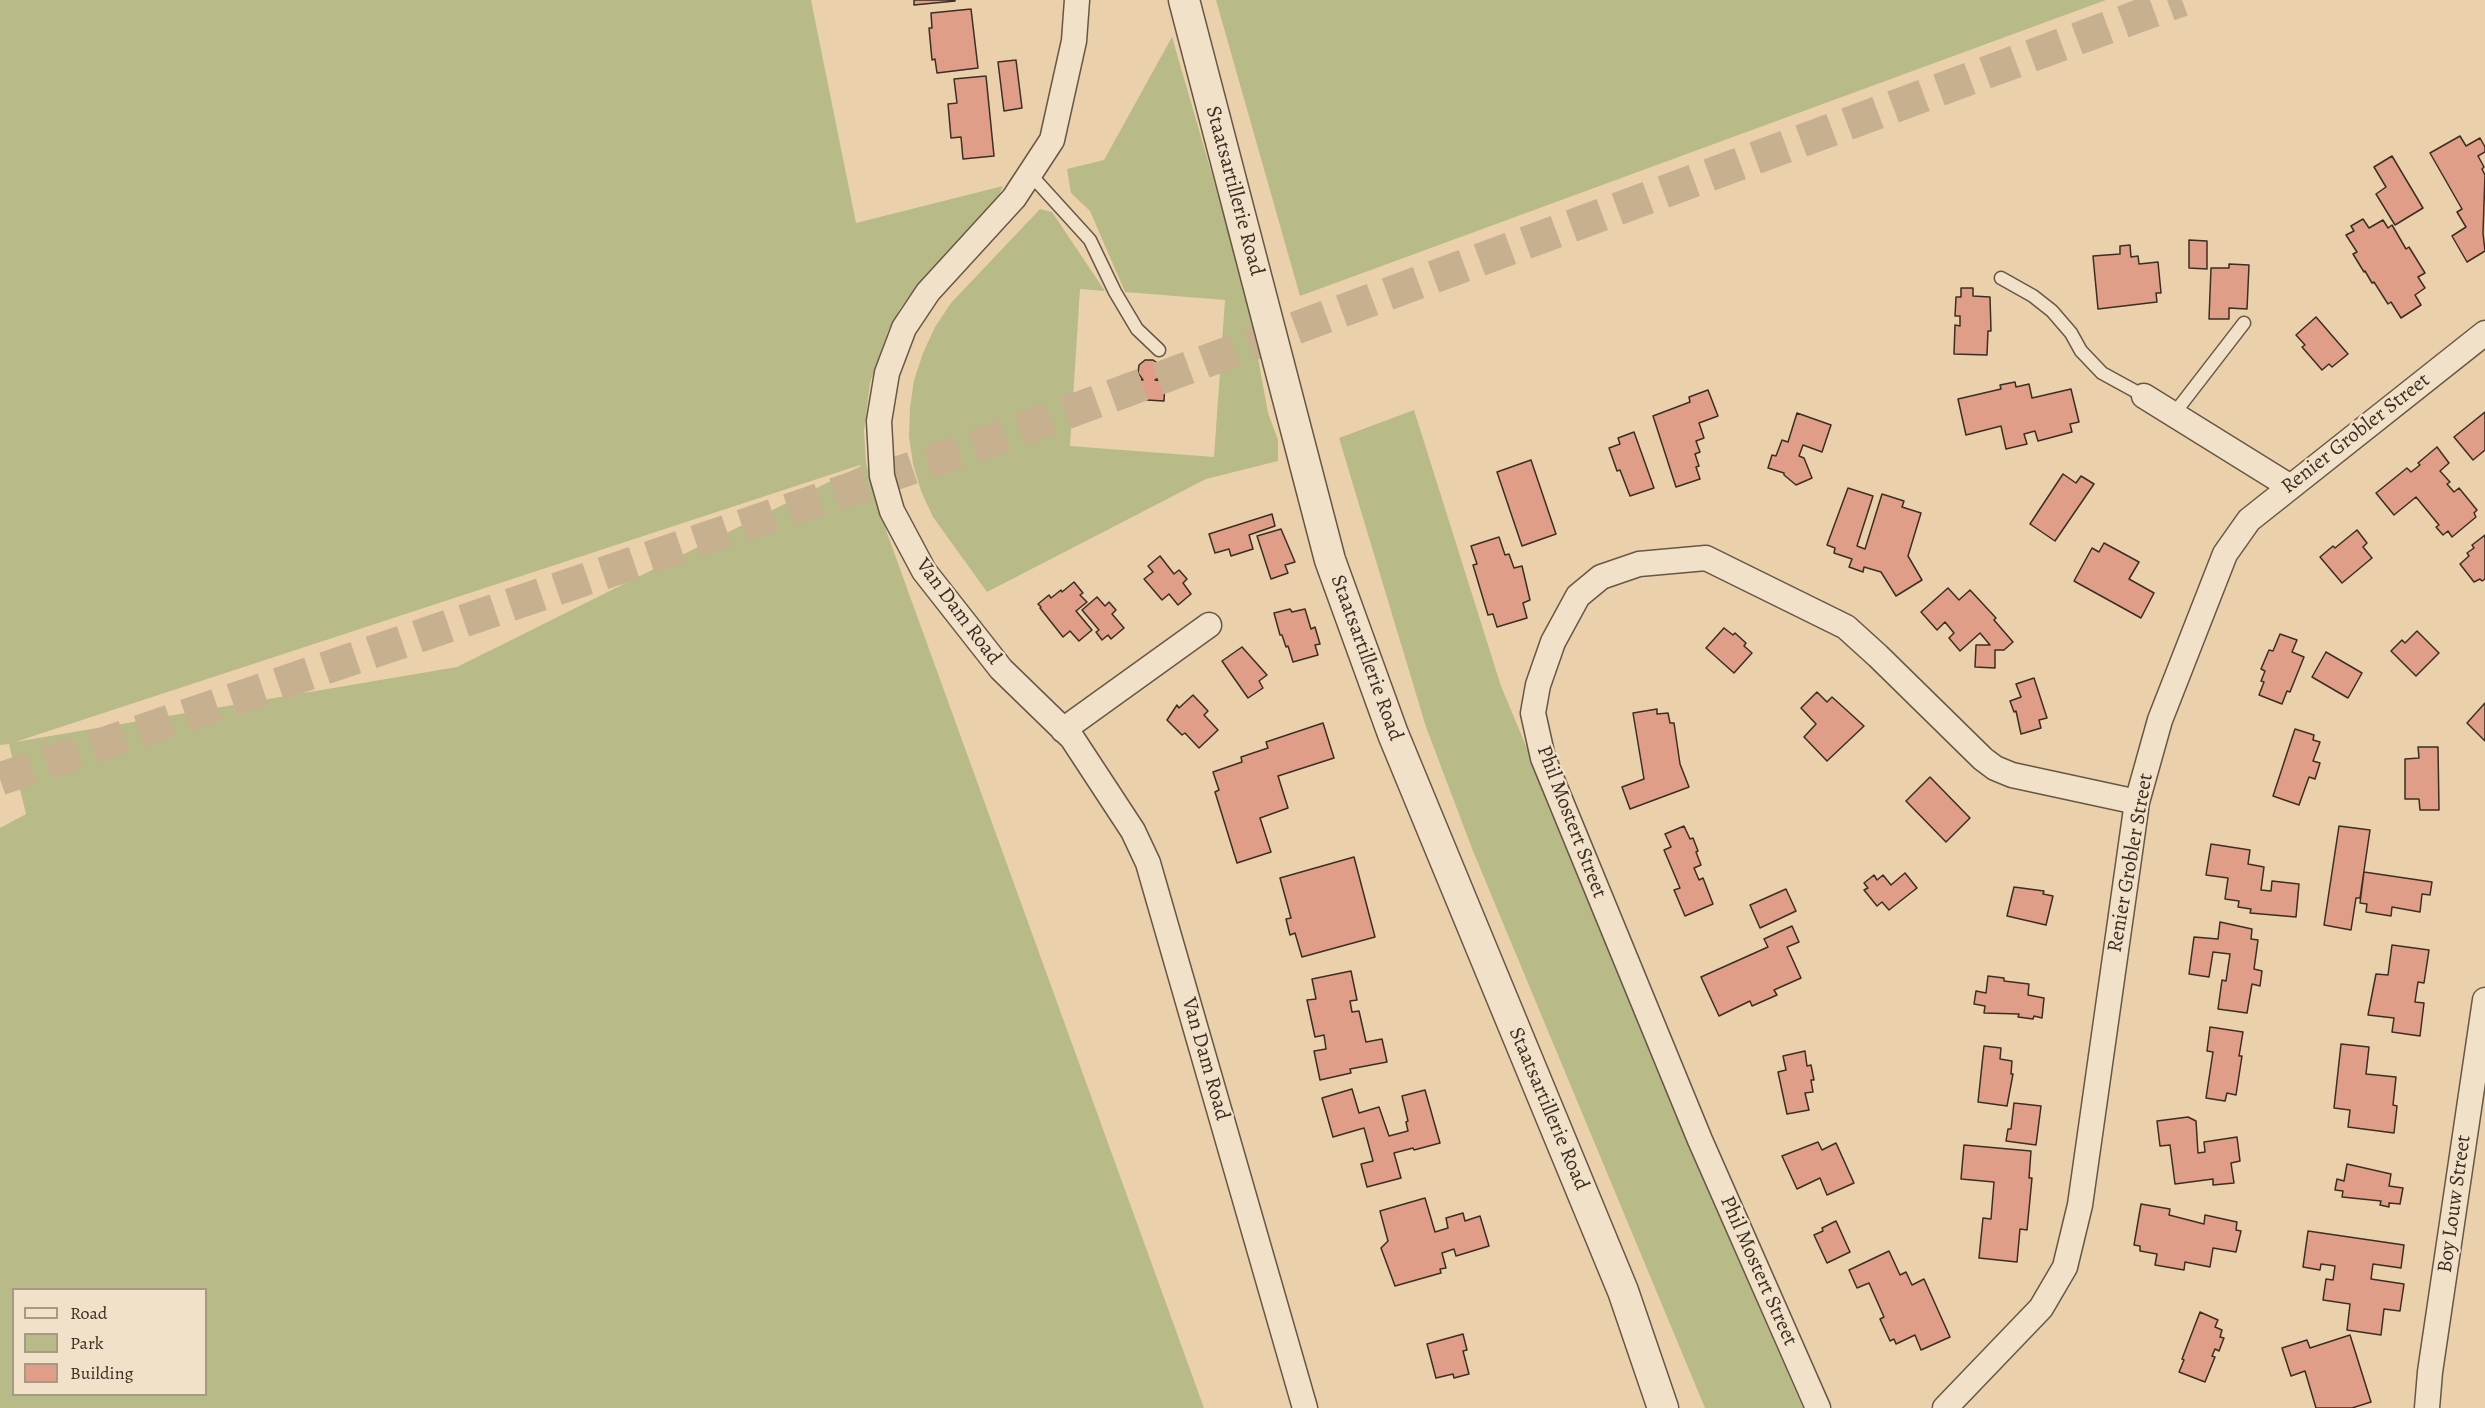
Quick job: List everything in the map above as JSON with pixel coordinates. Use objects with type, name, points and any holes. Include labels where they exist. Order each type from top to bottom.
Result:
[{"type":"street","name":"Van Dam Road","points":[[1077,0],[1074,41],[1052,140],[1014,198],[928,292],[904,328],[887,373],[879,421],[882,476],[892,511],[924,571],[1001,669],[1072,738],[1113,798],[1133,831],[1148,863],[1305,1408]]},
{"type":"street","name":"Staatsartillerie Road","points":[[1184,0],[1330,560],[1394,734],[1623,1291],[1663,1408]]},
{"type":"street","name":"Renier Grobler Street","points":[[1945,1408],[2041,1308],[2065,1267],[2080,1205],[2137,802],[2160,720],[2225,554],[2249,520],[2289,486],[2485,333]]},
{"type":"street","points":[[2144,396],[2289,486]]},
{"type":"street","name":"Phil Mostert Street","points":[[1818,1408],[1700,1140],[1543,758],[1533,713],[1538,685],[1553,642],[1578,596],[1601,577],[1639,564],[1706,558],[1749,577],[1846,627],[1976,753],[1995,768],[2012,775],[2137,802]]},
{"type":"street","points":[[1063,730],[1209,625]]},
{"type":"street","name":"Boy Louw Street","points":[[2427,1408],[2433,1348],[2485,1000]]},
{"type":"street","name":"Staatsartillerie Road","points":[[1623,1291],[1662,1363],[1680,1408]]},
{"type":"lane","points":[[1030,174],[1089,240],[1137,329],[1159,350]]},
{"type":"lane","points":[[2001,278],[2033,296],[2052,311],[2071,333],[2081,351],[2102,373],[2144,396]]},
{"type":"lane","points":[[2173,415],[2244,323]]},
{"type":"green space","points":[[0,0],[811,0],[856,223],[1003,186],[993,209],[918,284],[901,307],[888,331],[870,383],[864,431],[866,463],[887,533],[1204,1408],[0,1408],[0,828],[26,814],[9,744],[0,745]],"holes":[[[861,466],[457,667],[15,742]]]},
{"type":"green space","points":[[1216,0],[2106,0],[1300,296]]},
{"type":"green space","points":[[1172,37],[1246,292],[1268,413],[1278,440],[1278,461],[1206,479],[987,592],[933,517],[921,491],[913,464],[909,436],[910,408],[914,380],[935,327],[951,303],[1040,209],[1052,212],[1105,291],[1080,289],[1070,446],[1214,457],[1225,300],[1125,292],[1090,211],[1071,193],[1067,169],[1104,160]]},
{"type":"green space","points":[[1414,410],[1501,686],[1662,1072],[1717,1211],[1803,1408],[1705,1408],[1473,851],[1426,727],[1339,438]]},
{"type":"building","points":[[914,0],[955,0],[955,1],[914,5]]},
{"type":"building","points":[[971,9],[978,68],[937,73],[935,59],[932,60],[929,28],[932,28],[931,13]]},
{"type":"building","points":[[1016,60],[1022,108],[1004,111],[998,62]]},
{"type":"building","points":[[986,76],[994,156],[963,159],[961,137],[951,138],[948,104],[957,103],[954,79]]},
{"type":"building","points":[[2460,136],[2466,146],[2480,138],[2485,147],[2485,152],[2478,156],[2484,167],[2482,169],[2485,175],[2483,233],[2485,251],[2467,262],[2452,236],[2466,227],[2457,212],[2462,209],[2430,153]]},
{"type":"building","points":[[2392,156],[2423,208],[2395,225],[2376,194],[2386,187],[2374,167]]},
{"type":"building","points":[[2363,219],[2369,228],[2383,220],[2388,228],[2392,225],[2406,249],[2409,247],[2425,273],[2418,277],[2425,288],[2415,295],[2421,305],[2401,318],[2391,302],[2388,304],[2374,282],[2372,283],[2353,254],[2357,252],[2346,235],[2354,231],[2351,226]]},
{"type":"building","points":[[2189,240],[2207,241],[2207,269],[2189,268]]},
{"type":"building","points":[[2130,245],[2131,257],[2138,256],[2139,264],[2158,262],[2161,293],[2156,293],[2157,302],[2098,309],[2093,256],[2120,254],[2120,246]]},
{"type":"building","points":[[2229,264],[2249,265],[2247,309],[2229,308],[2229,319],[2209,319],[2211,268],[2229,268]]},
{"type":"building","points":[[1961,288],[1973,288],[1973,296],[1990,297],[1991,331],[1988,331],[1987,355],[1954,354],[1955,325],[1960,326],[1960,316],[1955,316],[1956,297],[1961,297]]},
{"type":"building","points":[[2316,317],[2348,354],[2332,367],[2329,364],[2322,370],[2302,347],[2305,345],[2296,335]]},
{"type":"building","points":[[1145,360],[1153,360],[1159,364],[1161,371],[1159,378],[1155,380],[1165,381],[1164,401],[1130,399],[1131,379],[1143,380],[1138,373],[1139,365]]},
{"type":"building","points":[[2015,382],[2016,387],[2029,384],[2032,398],[2071,389],[2079,422],[2070,424],[2072,432],[2038,441],[2035,431],[2024,434],[2027,444],[2006,449],[2001,426],[1966,435],[1958,399],[2001,389],[2000,385]]},
{"type":"building","points":[[1708,390],[1718,416],[1699,423],[1704,438],[1696,441],[1700,452],[1695,454],[1700,479],[1676,487],[1653,416],[1690,402],[1689,397]]},
{"type":"building","points":[[2485,412],[2485,450],[2473,460],[2454,437]]},
{"type":"building","points":[[1797,413],[1831,425],[1822,452],[1803,445],[1799,456],[1804,458],[1812,478],[1796,485],[1784,473],[1768,468],[1772,455],[1776,456],[1782,440],[1788,442]]},
{"type":"building","points":[[1634,432],[1654,488],[1630,496],[1620,470],[1617,471],[1609,448],[1620,444],[1618,438]]},
{"type":"building","points":[[2437,447],[2449,463],[2440,471],[2450,482],[2447,484],[2454,492],[2459,488],[2477,510],[2474,513],[2476,517],[2452,537],[2448,531],[2443,535],[2436,527],[2439,525],[2416,497],[2394,515],[2376,493],[2407,468],[2411,472]]},
{"type":"building","points":[[1531,460],[1556,534],[1522,546],[1497,472]]},
{"type":"building","points":[[2063,474],[2076,483],[2081,476],[2094,484],[2055,541],[2030,524]]},
{"type":"building","points":[[1848,488],[1873,496],[1857,546],[1865,549],[1882,494],[1904,501],[1902,507],[1921,513],[1908,556],[1922,580],[1896,596],[1881,572],[1864,567],[1863,572],[1849,567],[1852,559],[1834,553],[1835,548],[1827,545]]},
{"type":"building","points":[[1272,514],[1275,526],[1249,535],[1253,549],[1231,556],[1229,549],[1215,553],[1209,534]]},
{"type":"building","points":[[1281,529],[1295,562],[1285,565],[1288,573],[1271,579],[1257,536]]},
{"type":"building","points":[[2357,530],[2367,543],[2363,547],[2372,558],[2342,583],[2320,557]]},
{"type":"building","points":[[2485,535],[2485,579],[2474,582],[2460,564],[2469,556],[2467,553],[2474,548],[2472,545]]},
{"type":"building","points":[[1499,537],[1505,555],[1509,554],[1514,568],[1522,566],[1530,600],[1523,603],[1527,618],[1497,627],[1493,614],[1488,615],[1473,565],[1477,564],[1471,546]]},
{"type":"building","points":[[2104,543],[2139,562],[2129,579],[2154,593],[2141,618],[2074,581],[2092,548],[2099,552]]},
{"type":"building","points":[[1160,556],[1174,574],[1179,570],[1187,579],[1183,583],[1191,594],[1178,605],[1169,594],[1162,600],[1144,579],[1153,572],[1148,566]]},
{"type":"building","points":[[1074,582],[1083,593],[1080,595],[1087,602],[1076,611],[1092,630],[1079,641],[1070,631],[1063,637],[1038,604],[1049,595],[1051,598],[1061,590],[1062,592]]},
{"type":"building","points":[[1948,588],[1959,600],[1970,590],[1996,618],[1994,620],[2013,642],[2004,650],[1995,650],[1995,668],[1975,667],[1976,645],[1990,645],[1980,633],[1960,651],[1949,638],[1954,633],[1945,622],[1937,630],[1921,612]]},
{"type":"building","points":[[1097,597],[1105,606],[1109,602],[1116,610],[1112,614],[1124,628],[1111,639],[1108,635],[1102,640],[1096,632],[1099,630],[1082,610]]},
{"type":"building","points":[[1290,609],[1292,612],[1305,609],[1311,629],[1315,627],[1320,644],[1315,645],[1318,655],[1293,662],[1288,646],[1286,647],[1280,635],[1274,613]]},
{"type":"building","points":[[1724,628],[1733,635],[1735,633],[1746,643],[1744,646],[1752,653],[1734,673],[1706,648]]},
{"type":"building","points":[[2417,631],[2439,653],[2416,676],[2391,651],[2402,640],[2405,643]]},
{"type":"building","points":[[2280,634],[2297,640],[2292,652],[2304,657],[2290,692],[2287,691],[2282,704],[2259,695],[2265,671],[2261,669],[2269,650],[2273,651]]},
{"type":"building","points":[[1242,647],[1267,675],[1259,681],[1263,688],[1248,698],[1222,661]]},
{"type":"building","points":[[2326,652],[2362,673],[2348,698],[2312,677]]},
{"type":"building","points":[[2034,678],[2047,718],[2039,720],[2041,728],[2021,734],[2016,711],[2014,712],[2010,701],[2021,697],[2016,684]]},
{"type":"building","points":[[1817,692],[1827,702],[1832,697],[1864,726],[1827,761],[1804,737],[1816,724],[1801,708]]},
{"type":"building","points":[[1193,695],[1208,711],[1204,715],[1218,730],[1199,748],[1185,733],[1182,735],[1167,720],[1177,705],[1179,708]]},
{"type":"building","points":[[2485,703],[2485,741],[2467,723]]},
{"type":"building","points":[[1657,709],[1657,714],[1668,713],[1670,723],[1674,723],[1680,764],[1689,787],[1630,809],[1622,787],[1644,779],[1633,713]]},
{"type":"building","points":[[1323,723],[1334,758],[1278,776],[1288,808],[1260,818],[1271,852],[1237,863],[1215,792],[1219,790],[1213,772],[1242,762],[1241,757],[1268,748],[1266,742]]},
{"type":"building","points":[[2295,729],[2314,735],[2313,740],[2320,742],[2313,761],[2320,763],[2315,779],[2309,777],[2299,805],[2273,796]]},
{"type":"building","points":[[2418,747],[2438,747],[2439,810],[2420,810],[2419,799],[2405,799],[2405,759],[2419,758]]},
{"type":"building","points":[[1930,777],[1970,818],[1946,842],[1906,801]]},
{"type":"building","points":[[1684,826],[1690,839],[1693,838],[1698,851],[1696,852],[1701,865],[1694,868],[1699,880],[1703,878],[1713,904],[1685,916],[1674,890],[1680,888],[1664,850],[1671,847],[1665,834]]},
{"type":"building","points":[[2339,826],[2370,830],[2360,898],[2356,898],[2351,930],[2324,925]]},
{"type":"building","points":[[2211,844],[2250,850],[2248,864],[2264,867],[2261,890],[2271,891],[2272,881],[2299,884],[2296,917],[2250,913],[2251,909],[2238,907],[2239,901],[2225,899],[2228,878],[2206,875]]},
{"type":"building","points":[[1354,857],[1375,937],[1302,957],[1295,933],[1290,935],[1286,919],[1291,918],[1280,878]]},
{"type":"building","points":[[2364,872],[2432,882],[2430,895],[2422,894],[2420,912],[2392,907],[2391,916],[2366,912],[2367,904],[2360,903]]},
{"type":"building","points":[[1905,873],[1917,888],[1889,910],[1882,902],[1877,906],[1864,890],[1868,888],[1864,883],[1874,875],[1877,880],[1883,875],[1891,885]]},
{"type":"building","points":[[2014,887],[2044,891],[2043,894],[2053,896],[2046,925],[2007,916]]},
{"type":"building","points":[[1786,889],[1796,911],[1760,928],[1750,905]]},
{"type":"building","points":[[2220,922],[2252,929],[2251,939],[2258,940],[2254,969],[2262,971],[2260,986],[2252,984],[2247,1013],[2218,1009],[2222,980],[2226,981],[2230,954],[2213,952],[2209,977],[2189,974],[2194,937],[2218,939]]},
{"type":"building","points":[[1792,926],[1799,942],[1787,947],[1801,978],[1774,990],[1777,995],[1752,1006],[1750,1001],[1719,1016],[1701,977],[1768,947],[1764,939]]},
{"type":"building","points":[[2392,945],[2429,950],[2424,983],[2418,982],[2415,1002],[2424,1003],[2420,1036],[2392,1032],[2394,1018],[2368,1015],[2376,974],[2388,975]]},
{"type":"building","points":[[1351,971],[1357,1000],[1350,1001],[1352,1012],[1359,1011],[1366,1042],[1382,1039],[1387,1062],[1350,1069],[1351,1073],[1320,1080],[1314,1051],[1326,1049],[1324,1035],[1315,1037],[1307,1000],[1316,999],[1312,979]]},
{"type":"building","points":[[1988,976],[2004,978],[2004,981],[2029,984],[2028,995],[2044,998],[2042,1018],[2018,1017],[2019,1014],[1984,1013],[1985,1006],[1974,1004],[1976,991],[1986,993]]},
{"type":"building","points":[[2210,1027],[2243,1032],[2236,1095],[2227,1093],[2225,1101],[2206,1098],[2213,1052],[2207,1051]]},
{"type":"building","points":[[2341,1044],[2369,1047],[2366,1074],[2396,1077],[2393,1105],[2397,1106],[2394,1133],[2348,1127],[2350,1110],[2334,1108]]},
{"type":"building","points":[[1984,1046],[2001,1048],[2000,1059],[2012,1061],[2011,1074],[2013,1074],[2007,1106],[1978,1102]]},
{"type":"building","points":[[1805,1051],[1807,1066],[1811,1065],[1814,1080],[1811,1080],[1813,1092],[1805,1093],[1809,1110],[1787,1114],[1778,1072],[1786,1070],[1783,1056]]},
{"type":"building","points":[[1352,1089],[1359,1113],[1379,1107],[1389,1136],[1408,1131],[1402,1096],[1425,1090],[1440,1143],[1394,1153],[1401,1178],[1367,1187],[1361,1164],[1373,1161],[1364,1128],[1333,1137],[1322,1098]]},
{"type":"building","points":[[2014,1103],[2041,1106],[2036,1145],[2006,1141],[2008,1129],[2011,1129]]},
{"type":"building","points":[[2188,1117],[2196,1121],[2198,1153],[2205,1152],[2204,1142],[2237,1137],[2240,1161],[2231,1163],[2234,1183],[2213,1185],[2213,1179],[2175,1184],[2170,1145],[2160,1146],[2157,1121]]},
{"type":"building","points":[[1818,1142],[1822,1150],[1836,1143],[1854,1183],[1827,1195],[1820,1178],[1797,1189],[1782,1156]]},
{"type":"building","points":[[1964,1145],[2031,1151],[2029,1178],[2032,1178],[2027,1230],[2020,1229],[2017,1262],[1979,1258],[1983,1218],[1991,1219],[1994,1182],[1961,1179]]},
{"type":"building","points":[[2347,1164],[2391,1174],[2389,1186],[2403,1188],[2400,1204],[2389,1203],[2389,1207],[2380,1205],[2381,1201],[2342,1197],[2343,1191],[2335,1190],[2337,1179],[2344,1181]]},
{"type":"building","points":[[1425,1198],[1435,1232],[1448,1228],[1446,1218],[1463,1213],[1465,1221],[1480,1216],[1489,1246],[1456,1256],[1454,1249],[1442,1253],[1446,1268],[1440,1269],[1441,1273],[1395,1286],[1381,1248],[1388,1241],[1380,1211]]},
{"type":"building","points":[[2141,1204],[2170,1209],[2169,1215],[2204,1224],[2205,1215],[2237,1222],[2236,1230],[2241,1231],[2236,1252],[2213,1248],[2210,1267],[2185,1262],[2184,1270],[2155,1265],[2157,1254],[2140,1251],[2140,1246],[2134,1245]]},
{"type":"building","points":[[1836,1221],[1850,1252],[1827,1263],[1814,1235]]},
{"type":"building","points":[[2308,1231],[2404,1245],[2401,1268],[2373,1264],[2371,1279],[2404,1284],[2400,1311],[2384,1309],[2381,1335],[2347,1330],[2350,1304],[2323,1300],[2326,1279],[2333,1280],[2335,1266],[2321,1264],[2320,1270],[2303,1267]]},
{"type":"building","points":[[1889,1251],[1900,1275],[1906,1272],[1912,1285],[1924,1279],[1950,1337],[1921,1350],[1915,1335],[1896,1344],[1894,1339],[1890,1341],[1880,1319],[1884,1317],[1869,1283],[1857,1288],[1849,1270]]},
{"type":"building","points":[[2200,1312],[2218,1320],[2215,1327],[2222,1330],[2220,1337],[2224,1338],[2219,1351],[2215,1349],[2212,1356],[2215,1357],[2205,1382],[2179,1372]]},
{"type":"building","points":[[1463,1334],[1467,1350],[1463,1351],[1469,1374],[1454,1378],[1453,1374],[1436,1378],[1427,1344]]},
{"type":"building","points":[[2350,1335],[2371,1402],[2352,1408],[2316,1408],[2305,1371],[2291,1376],[2282,1348],[2307,1340],[2310,1348]]},
{"type":"tunnel","points":[[0,779],[982,444],[2182,0]]}]
